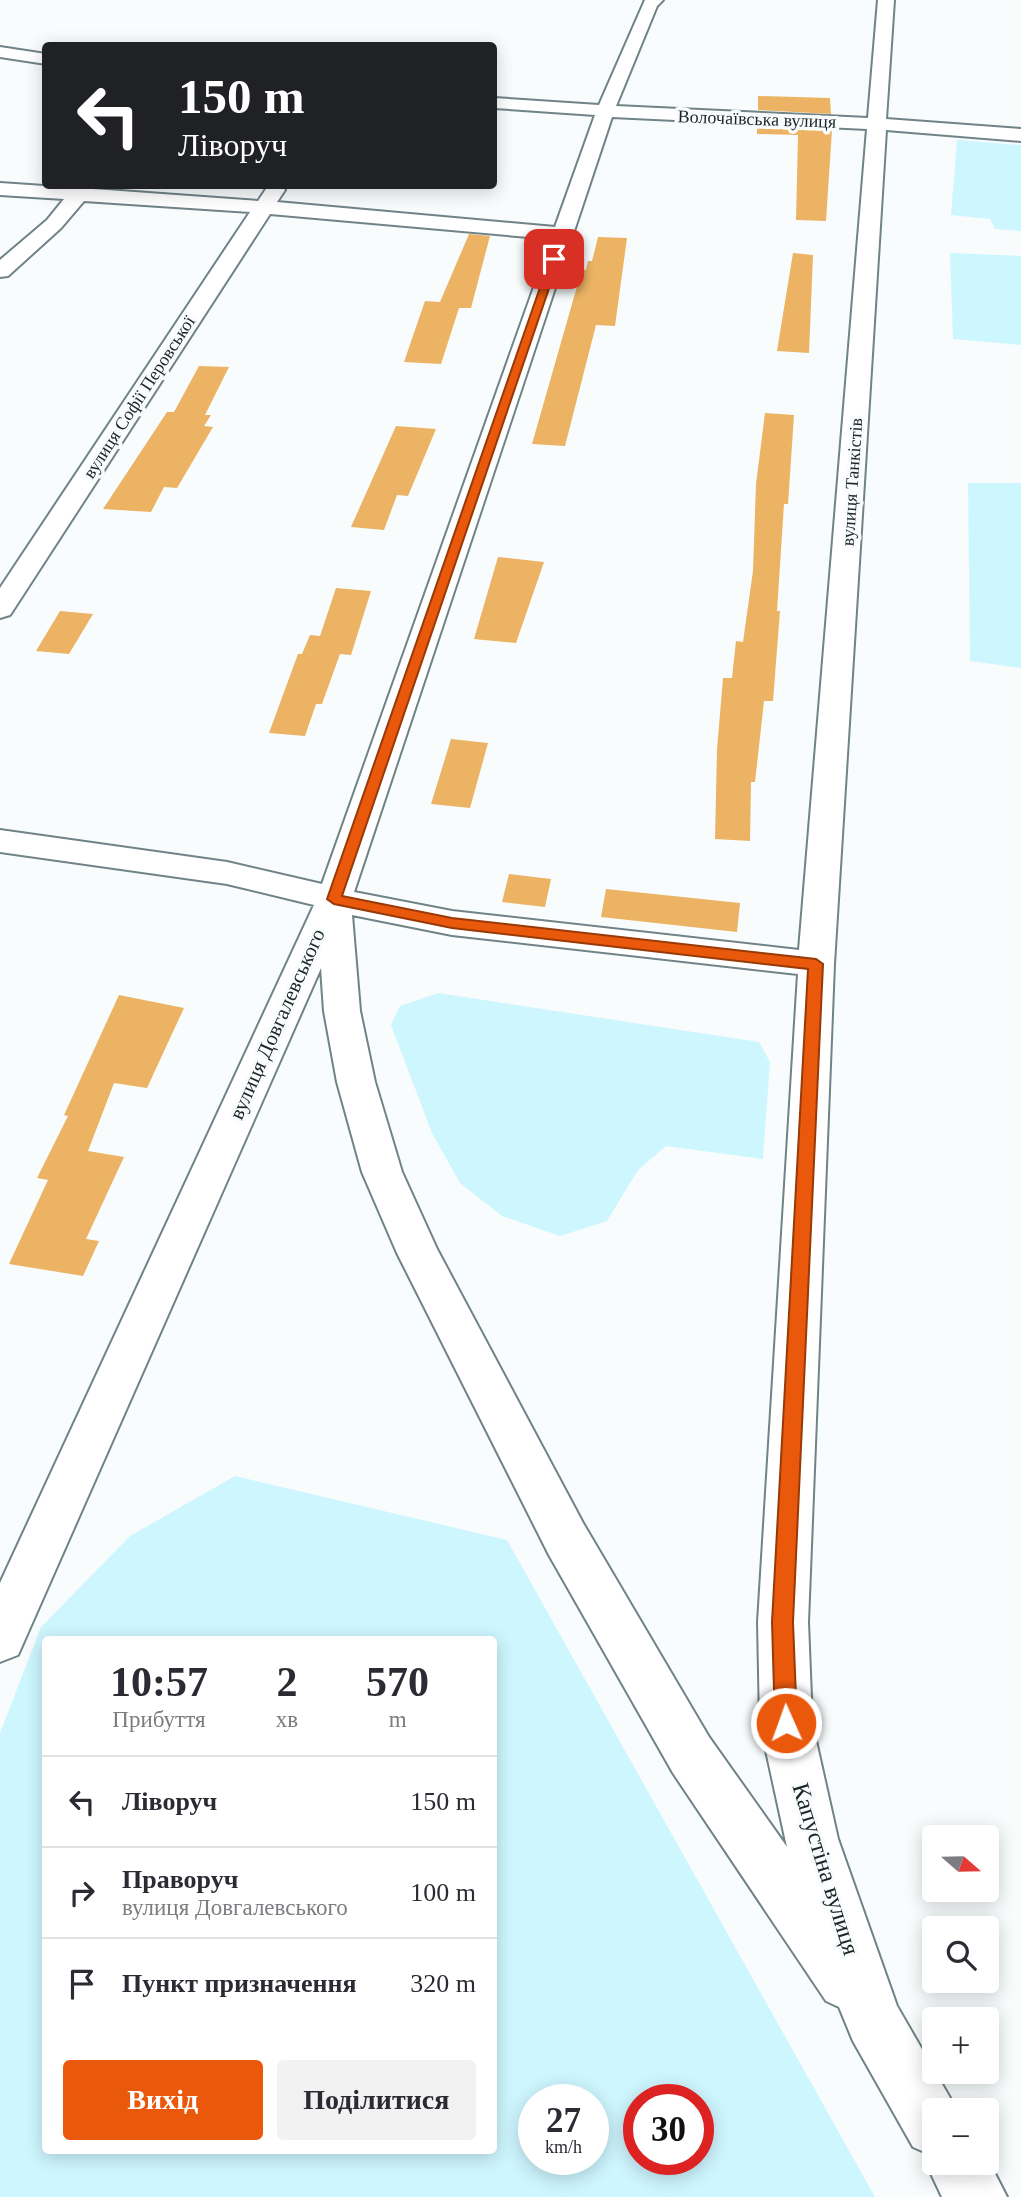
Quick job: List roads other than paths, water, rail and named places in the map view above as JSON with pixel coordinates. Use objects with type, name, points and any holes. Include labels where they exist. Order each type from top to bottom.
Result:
[{"type":"street","name":"вулиця Довгалевського","points":[[0,1638],[334,899],[605,112],[650,4],[655,0]]},
{"type":"street","name":"вулиця Танкістів","points":[[816,964],[886,0]]},
{"type":"street","points":[[0,52],[42,58]]},
{"type":"street","name":"Волочаївська вулиця","points":[[497,103],[605,112],[878,124],[1021,135]]},
{"type":"street","points":[[0,188],[82,190],[563,234]]},
{"type":"street","name":"вулиця Софії Перовської","points":[[0,609],[276,189]]},
{"type":"street","points":[[0,271],[54,224],[82,190]]},
{"type":"street","points":[[0,841],[227,873],[334,899],[452,923],[816,964]]},
{"type":"street","points":[[334,899],[342,1011],[355,1082],[382,1172],[418,1253],[566,1539],[691,1755],[873,2021]]},
{"type":"street","name":"Капустіна вулиця","points":[[816,964],[783,1622],[786,1723],[811,1839],[873,2021],[922,2105]]},
{"type":"street","points":[[963,2175],[976,2197]]}]
